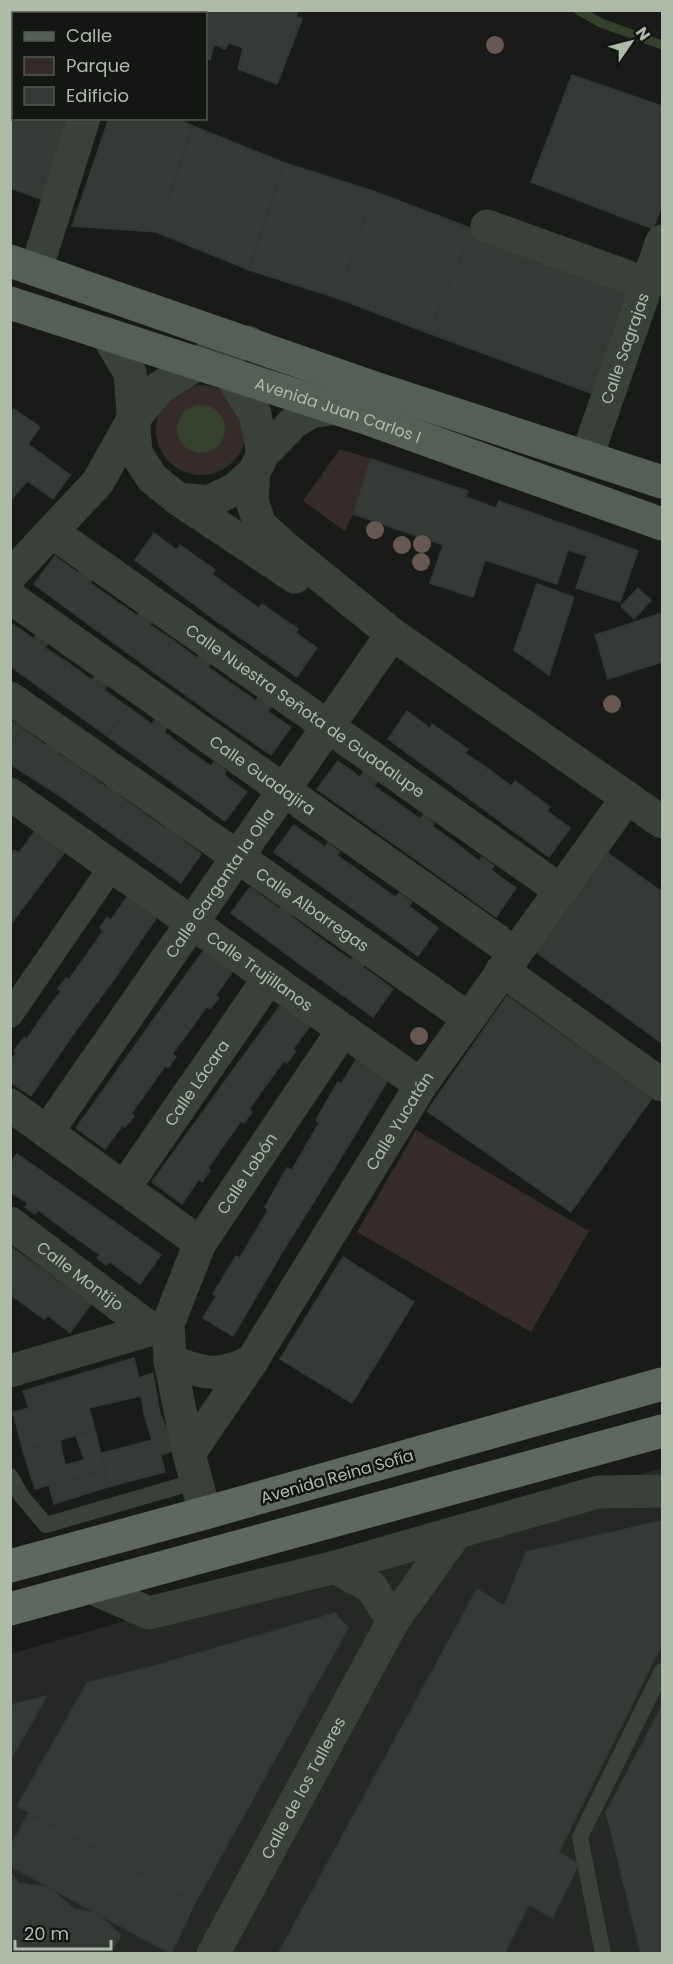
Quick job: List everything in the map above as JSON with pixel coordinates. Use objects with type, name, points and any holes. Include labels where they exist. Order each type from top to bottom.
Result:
[{"type":"highway","name":"Avenida Reina Sofía","points":[[10,1566],[663,1384]]},
{"type":"highway","points":[[10,1609],[663,1431]]},
{"type":"main road","name":"Avenida Juan Carlos I","points":[[23,265],[375,388],[663,482]]},
{"type":"main road","name":"Avenida Juan Carlos I","points":[[10,303],[213,364],[663,524]]},
{"type":"street","points":[[23,265],[83,120]]},
{"type":"street","points":[[487,226],[648,284]]},
{"type":"street","name":"Calle Sagrajas","points":[[587,456],[663,241]]},
{"type":"street","points":[[171,316],[255,414],[258,463],[252,501],[260,525],[392,634],[663,822]]},
{"type":"street","points":[[107,334],[130,373],[136,453],[152,478],[178,499],[276,566],[392,634]]},
{"type":"street","points":[[10,576],[98,482],[132,421],[159,388],[213,364],[248,342]]},
{"type":"street","points":[[178,499],[209,502],[235,489],[294,422],[311,412],[337,408]]},
{"type":"street","points":[[98,482],[152,478]]},
{"type":"street","name":"Calle Nuestra Señota de Guadalupe","points":[[52,532],[560,891]]},
{"type":"street","name":"Calle Guadajira","points":[[10,597],[284,790],[509,962],[663,1085]]},
{"type":"street","name":"Calle Garganta la Olla","points":[[47,1132],[392,634]]},
{"type":"street","name":"Calle Albarregas","points":[[10,698],[468,1018]]},
{"type":"street","name":"Calle Yucatán","points":[[193,1467],[252,1360],[421,1085],[627,798]]},
{"type":"street","name":"Calle Trujillanos","points":[[15,806],[112,866],[421,1085]]},
{"type":"street","points":[[10,1015],[112,866]]},
{"type":"street","name":"Calle Lácara","points":[[124,1188],[269,978]]},
{"type":"street","name":"Calle Lobón","points":[[205,1513],[170,1361],[159,1327],[200,1243],[343,1030]]},
{"type":"street","points":[[10,1105],[200,1243]]},
{"type":"street","name":"Calle Montijo","points":[[10,1223],[159,1327]]},
{"type":"street","points":[[10,1371],[159,1327]]},
{"type":"street","points":[[170,1361],[211,1373],[232,1371],[252,1360]]},
{"type":"street","points":[[90,1587],[149,1613],[335,1567],[598,1492],[663,1491]]},
{"type":"street","name":"Calle de los Talleres","points":[[213,1953],[393,1621],[456,1533]]},
{"type":"street","points":[[335,1567],[370,1587],[393,1621]]},
{"type":"lane","points":[[10,1476],[23,1498],[46,1526],[193,1467]]},
{"type":"lane","points":[[603,1953],[580,1837],[663,1671]]},
{"type":"shaded area","points":[[196,405],[206,405],[218,412],[225,424],[225,434],[218,446],[206,453],[196,453],[181,442],[177,434],[177,424],[188,409]]},
{"type":"shaded area","points":[[662,1468],[662,1953],[11,1953],[10,1654]]},
{"type":"green space","points":[[201,385],[218,389],[233,398],[242,413],[246,430],[242,447],[233,462],[218,471],[201,475],[184,471],[169,462],[160,447],[156,430],[160,413],[169,398],[184,389]]},
{"type":"green space","points":[[340,449],[371,459],[345,531],[303,501]]},
{"type":"green space","points":[[416,1130],[589,1231],[531,1332],[357,1232]]},
{"type":"building","points":[[24,10],[63,10],[64,12],[24,12]]},
{"type":"building","points":[[64,10],[111,10],[107,12],[64,12]]},
{"type":"building","points":[[178,10],[298,10],[296,17],[302,19],[277,84],[238,69],[243,48],[229,43],[225,49],[214,44],[210,60],[207,58],[207,12],[178,12]]},
{"type":"building","points":[[10,52],[12,52],[12,120],[74,120],[46,201],[10,188]]},
{"type":"building","points":[[572,75],[662,106],[662,205],[653,229],[531,182]]},
{"type":"building","points":[[180,120],[193,126],[156,232],[72,226],[108,121]]},
{"type":"building","points":[[193,126],[285,163],[249,270],[156,232]]},
{"type":"building","points":[[285,163],[373,191],[337,298],[249,270]]},
{"type":"building","points":[[373,191],[473,229],[428,333],[337,298]]},
{"type":"building","points":[[473,229],[634,286],[596,395],[428,333]]},
{"type":"building","points":[[14,409],[40,427],[28,444],[70,475],[53,499],[27,481],[12,499],[10,497],[10,414]]},
{"type":"building","points":[[371,459],[468,491],[466,497],[496,508],[499,501],[594,535],[587,556],[568,550],[557,584],[485,560],[473,597],[430,583],[443,545],[353,514]]},
{"type":"building","points":[[154,533],[177,550],[180,545],[215,570],[212,574],[235,591],[215,620],[135,560]]},
{"type":"building","points":[[594,535],[638,551],[620,602],[576,588]]},
{"type":"building","points":[[55,556],[78,573],[81,569],[94,578],[90,583],[113,599],[92,627],[34,584]]},
{"type":"building","points":[[537,584],[574,597],[549,675],[514,650]]},
{"type":"building","points":[[638,588],[651,600],[634,619],[621,606]]},
{"type":"building","points":[[235,591],[259,608],[262,604],[298,629],[296,633],[317,648],[297,677],[215,620]]},
{"type":"building","points":[[113,599],[138,616],[140,612],[152,621],[150,625],[173,640],[151,670],[92,627]]},
{"type":"building","points":[[662,613],[662,662],[608,679],[595,635]]},
{"type":"building","points":[[10,622],[34,639],[36,635],[48,643],[45,648],[67,662],[46,692],[10,666]]},
{"type":"building","points":[[173,640],[197,658],[200,654],[211,663],[208,667],[232,684],[212,714],[151,670]]},
{"type":"building","points":[[67,662],[92,680],[95,676],[108,685],[104,690],[128,707],[107,736],[46,692]]},
{"type":"building","points":[[232,684],[256,701],[259,696],[272,706],[268,712],[291,727],[271,755],[212,714]]},
{"type":"building","points":[[128,707],[152,724],[156,719],[167,728],[164,732],[188,750],[167,779],[107,736]]},
{"type":"building","points":[[407,711],[430,728],[432,724],[468,749],[465,753],[487,768],[467,797],[388,739]]},
{"type":"building","points":[[10,720],[23,728],[10,745]]},
{"type":"building","points":[[23,728],[46,745],[49,740],[62,747],[58,753],[83,770],[63,798],[10,764],[10,745]]},
{"type":"building","points":[[188,750],[211,766],[214,762],[226,771],[224,775],[247,792],[225,821],[167,779]]},
{"type":"building","points":[[338,761],[360,777],[364,772],[377,782],[374,786],[398,803],[377,832],[317,789]]},
{"type":"building","points":[[487,768],[511,786],[515,781],[550,807],[547,811],[570,828],[549,857],[467,797]]},
{"type":"building","points":[[83,770],[106,787],[110,782],[123,792],[120,796],[142,812],[121,840],[63,798]]},
{"type":"building","points":[[398,803],[420,819],[424,814],[434,823],[432,826],[457,844],[436,874],[377,832]]},
{"type":"building","points":[[142,812],[165,828],[168,824],[182,833],[179,837],[201,854],[181,883],[121,840]]},
{"type":"building","points":[[294,825],[325,847],[328,843],[340,852],[337,855],[366,876],[345,903],[274,852]]},
{"type":"building","points":[[35,831],[65,852],[10,925],[10,856],[14,850],[19,853]]},
{"type":"building","points":[[457,844],[479,861],[482,857],[494,866],[491,870],[516,888],[496,917],[436,874]]},
{"type":"building","points":[[608,853],[662,892],[662,1043],[536,952]]},
{"type":"building","points":[[366,876],[395,897],[399,893],[412,902],[409,906],[438,928],[418,956],[345,903]]},
{"type":"building","points":[[250,887],[280,909],[283,904],[294,913],[292,917],[320,938],[301,965],[231,913]]},
{"type":"building","points":[[127,897],[157,917],[115,978],[85,957],[103,931],[100,928],[107,917],[111,920]]},
{"type":"building","points":[[320,938],[351,960],[354,955],[366,963],[363,967],[393,989],[373,1017],[301,965]]},
{"type":"building","points":[[204,950],[233,971],[216,995],[219,998],[210,1009],[207,1006],[190,1030],[161,1009]]},
{"type":"building","points":[[85,957],[115,978],[72,1036],[43,1015],[61,991],[58,989],[66,978],[69,979]]},
{"type":"building","points":[[507,996],[652,1098],[571,1212],[427,1111]]},
{"type":"building","points":[[280,1006],[310,1026],[293,1049],[296,1051],[287,1063],[284,1061],[267,1084],[238,1063]]},
{"type":"building","points":[[161,1009],[190,1030],[172,1054],[176,1057],[168,1068],[165,1066],[148,1090],[118,1069]]},
{"type":"building","points":[[43,1015],[72,1036],[31,1096],[10,1082],[10,1061],[24,1037],[27,1039]]},
{"type":"building","points":[[356,1060],[388,1080],[336,1166],[305,1147],[319,1123],[316,1120],[338,1082],[341,1084]]},
{"type":"building","points":[[238,1063],[267,1084],[249,1109],[252,1112],[244,1123],[241,1121],[224,1145],[194,1124]]},
{"type":"building","points":[[118,1069],[148,1090],[131,1114],[134,1116],[125,1127],[122,1126],[105,1149],[76,1128]]},
{"type":"building","points":[[194,1124],[224,1145],[208,1168],[210,1170],[202,1182],[199,1179],[182,1204],[152,1182]]},
{"type":"building","points":[[305,1147],[336,1166],[283,1251],[254,1234],[268,1210],[265,1207],[287,1168],[292,1170]]},
{"type":"building","points":[[17,1154],[89,1204],[69,1233],[38,1210],[35,1214],[25,1207],[28,1203],[10,1192],[10,1163]]},
{"type":"building","points":[[89,1204],[161,1255],[140,1284],[110,1262],[106,1265],[97,1258],[100,1255],[69,1233]]},
{"type":"building","points":[[254,1234],[283,1251],[233,1336],[203,1318],[216,1296],[213,1294],[236,1256],[240,1258]]},
{"type":"building","points":[[10,1246],[91,1304],[70,1333],[48,1316],[44,1319],[11,1295],[13,1291],[10,1289]]},
{"type":"building","points":[[343,1257],[414,1302],[352,1403],[280,1359]]},
{"type":"building","points":[[134,1358],[139,1378],[153,1373],[160,1413],[145,1418],[141,1396],[89,1408],[95,1430],[23,1451],[13,1412],[29,1408],[23,1391]]},
{"type":"building","points":[[160,1413],[175,1450],[161,1455],[165,1472],[108,1487],[102,1453],[152,1440],[145,1418]]},
{"type":"building","points":[[95,1430],[105,1470],[35,1489],[23,1451],[60,1440],[65,1465],[84,1460],[76,1436]]},
{"type":"building","points":[[105,1470],[108,1487],[54,1504],[49,1485]]},
{"type":"building","points":[[660,1521],[662,1523],[662,1644],[559,1852],[504,1954],[278,1954],[477,1589],[504,1606],[526,1552]]},
{"type":"building","points":[[335,1613],[348,1628],[300,1714],[237,1675],[222,1698],[161,1664]]},
{"type":"building","points":[[161,1664],[222,1698],[237,1675],[300,1714],[195,1903],[17,1806],[87,1683]]},
{"type":"building","points":[[47,1696],[10,1760],[10,1705]]},
{"type":"building","points":[[662,1706],[662,1954],[641,1954],[606,1812]]},
{"type":"building","points":[[29,1813],[195,1903],[171,1954],[10,1866],[10,1846]]},
{"type":"building","points":[[559,1852],[579,1864],[552,1918],[529,1904]]},
{"type":"building","points":[[10,1872],[19,1883],[50,1888],[74,1909],[97,1913],[121,1935],[110,1954],[10,1954]]},
{"type":"waterway","points":[[578,10],[601,23],[662,45]]}]
